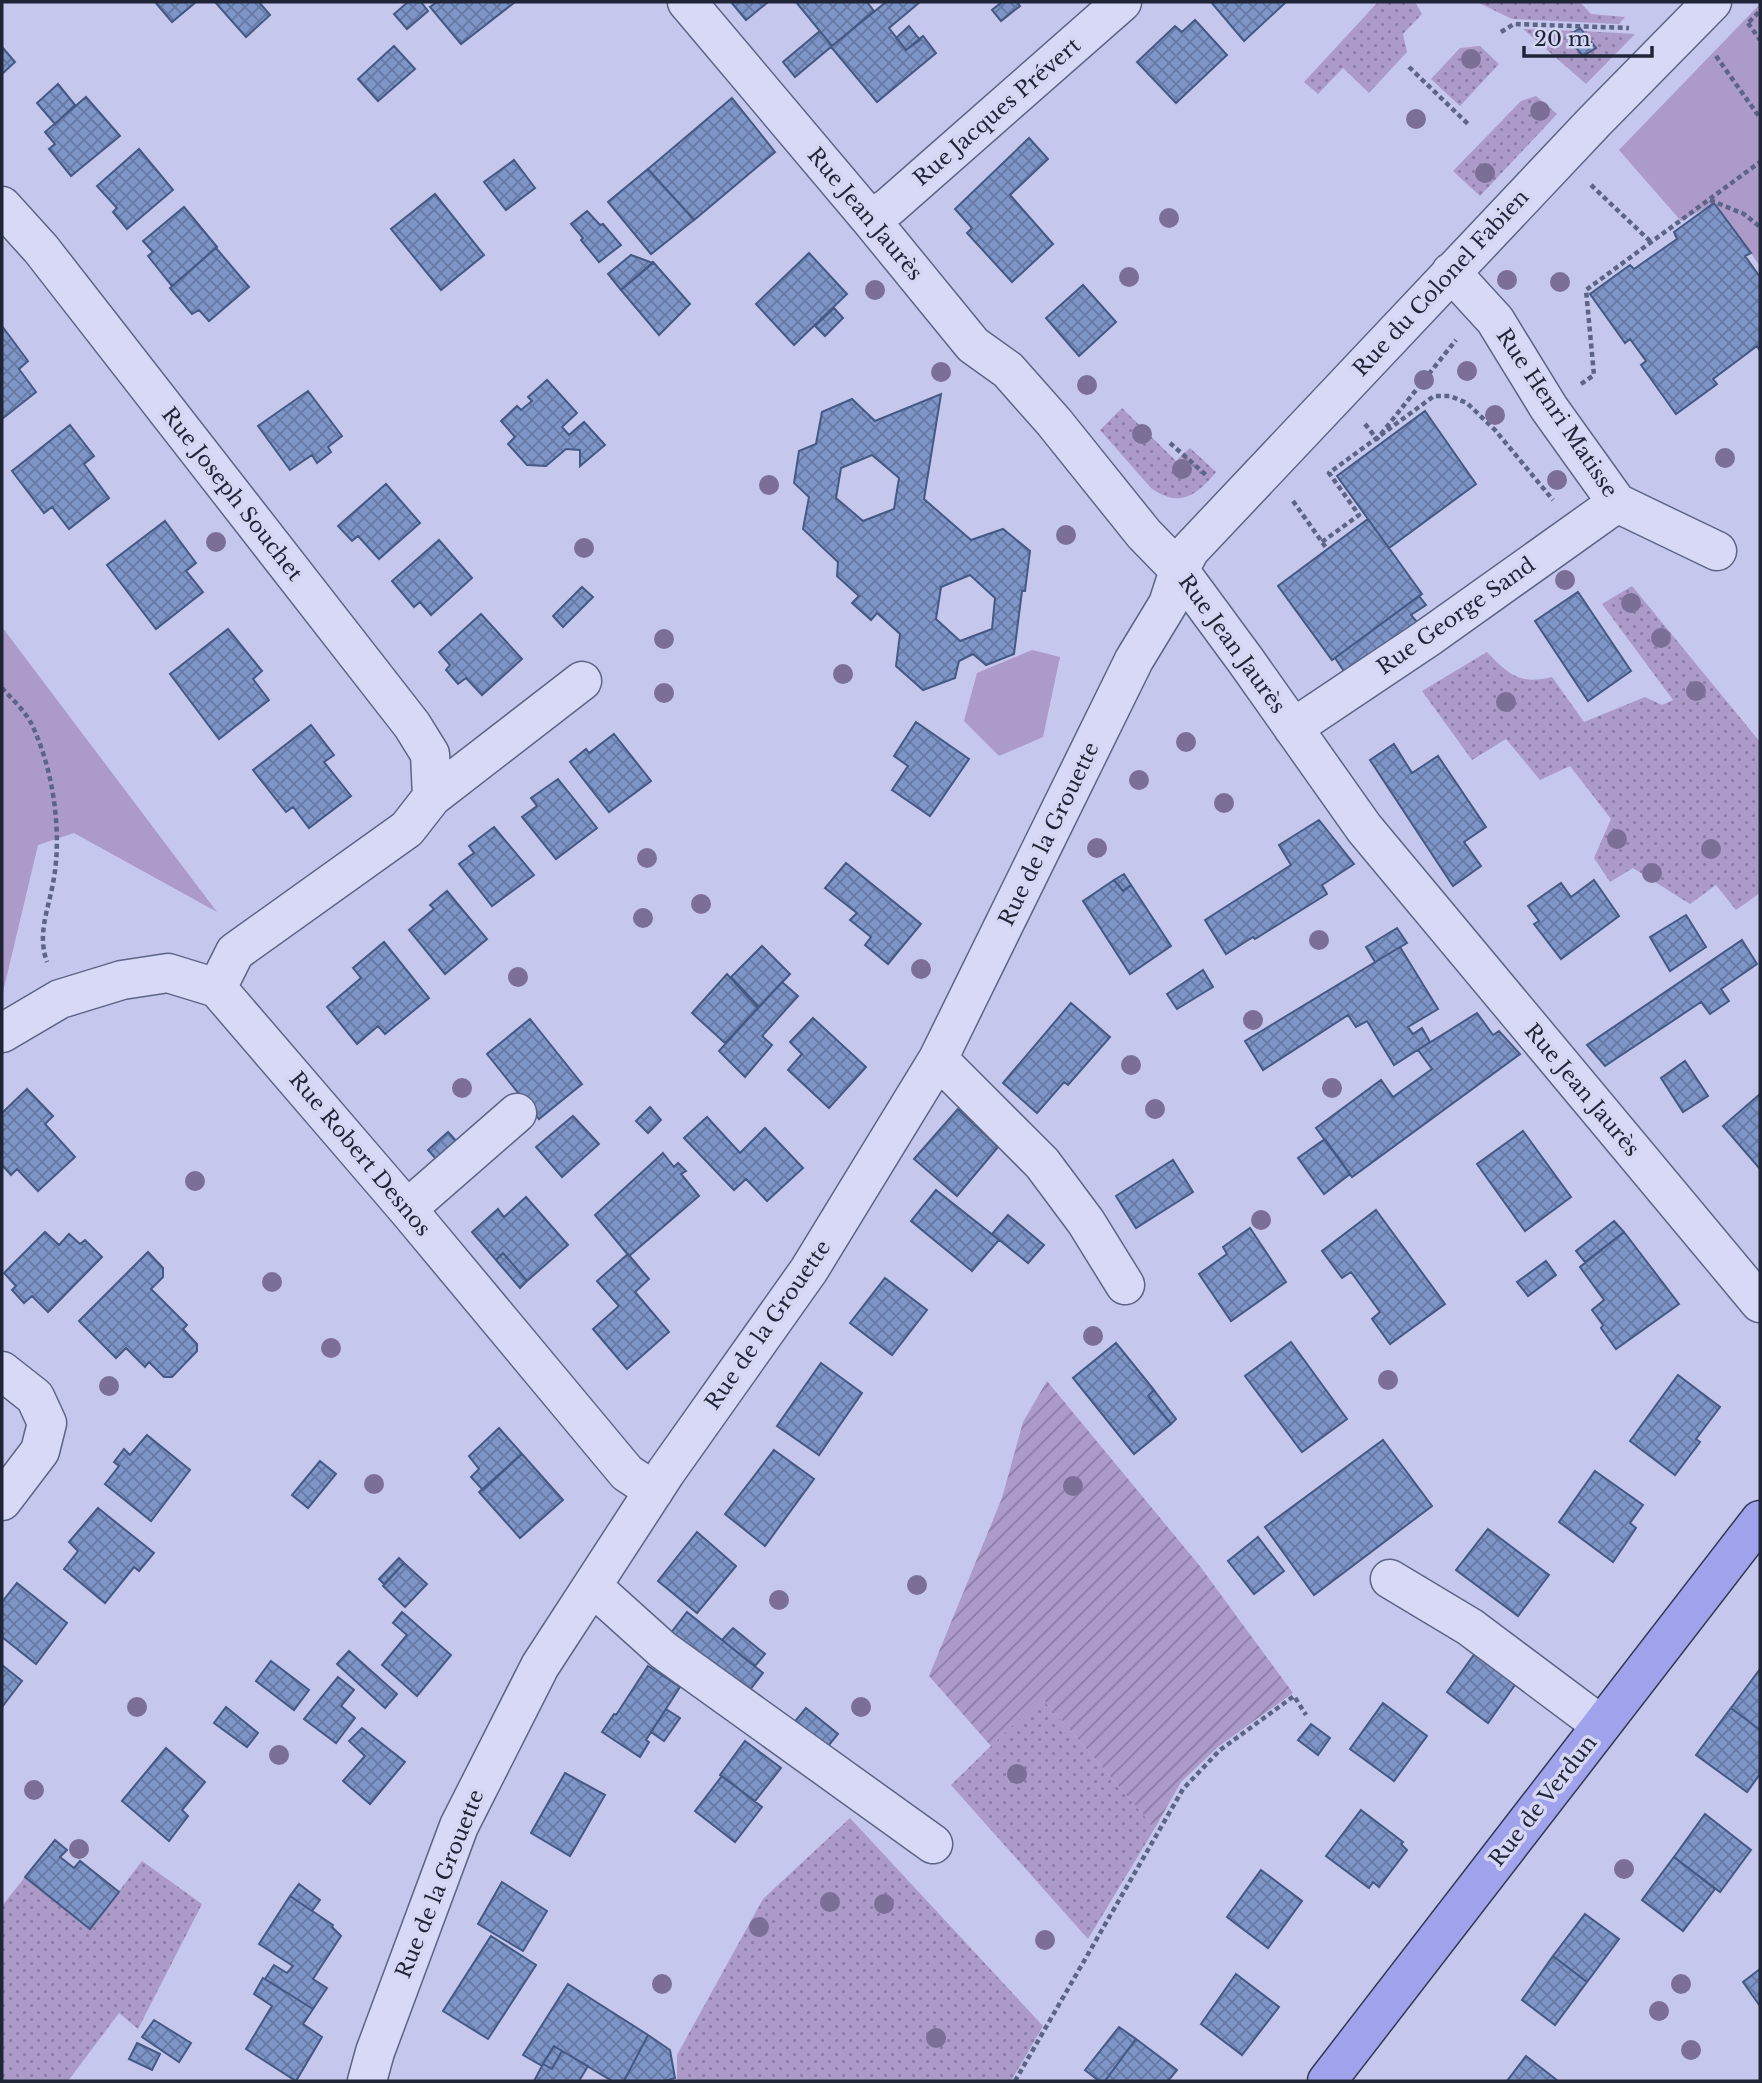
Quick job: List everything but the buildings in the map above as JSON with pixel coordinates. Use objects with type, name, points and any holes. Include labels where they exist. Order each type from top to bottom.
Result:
[{"type":"main road","name":"Rue de Verdun","points":[[1327,2081],[1760,1520]]},
{"type":"street","name":"Rue Jean Jaurès","points":[[687,2],[973,345],[1008,370],[1054,422],[1144,534],[1179,570],[1364,828],[1760,1303]]},
{"type":"street","name":"Rue Jacques Prévert","points":[[870,219],[889,207],[1122,2]]},
{"type":"street","name":"Rue du Colonel Fabien","points":[[1179,570],[1190,550],[1451,272],[1712,2]]},
{"type":"street","name":"Rue Joseph Souchet","points":[[2,206],[41,249],[412,725],[430,754],[432,797]]},
{"type":"street","name":"Rue Henri Matisse","points":[[1451,272],[1495,320],[1549,408],[1616,503],[1717,551]]},
{"type":"street","name":"Rue George Sand","points":[[1293,728],[1426,639],[1616,503]]},
{"type":"street","name":"Rue de la Grouette","points":[[367,2081],[375,2052],[458,1826],[540,1665],[654,1491],[809,1270],[938,1059],[1134,660],[1168,604],[1179,570]]},
{"type":"street","points":[[2,1033],[60,999],[122,980],[168,973],[217,988],[235,952],[407,829],[432,797],[582,681]]},
{"type":"street","name":"Rue Robert Desnos","points":[[217,988],[407,1209],[627,1472],[654,1491]]},
{"type":"street","points":[[938,1059],[1042,1163],[1086,1222],[1125,1285]]},
{"type":"street","points":[[407,1209],[517,1113]]},
{"type":"street","points":[[2,1371],[34,1397],[47,1423],[40,1451],[2,1501]]},
{"type":"street","points":[[1390,1579],[1470,1627],[1601,1726]]},
{"type":"street","points":[[592,1586],[663,1650],[933,1844]]},
{"type":"path","points":[[1740,31],[1760,12]]},
{"type":"path","points":[[1501,32],[1514,24],[1629,28],[1637,19]]},
{"type":"path","points":[[1748,23],[1760,40]]},
{"type":"path","points":[[1724,48],[1716,56],[1760,118]]},
{"type":"path","points":[[1409,67],[1468,124]]},
{"type":"path","points":[[1549,408],[1594,375],[1586,290],[1760,162]]},
{"type":"path","points":[[1587,181],[1651,242]]},
{"type":"path","points":[[1709,199],[1744,214],[1760,226]]},
{"type":"path","points":[[1377,439],[1460,336]]},
{"type":"path","points":[[1322,542],[1359,515],[1329,473],[1434,397],[1450,396],[1467,403],[1495,429],[1578,530]]},
{"type":"path","points":[[1361,419],[1377,439]]},
{"type":"path","points":[[1170,443],[1208,476]]},
{"type":"path","points":[[1268,467],[1327,549]]},
{"type":"path","points":[[2,688],[28,718],[40,744],[58,819],[58,855],[42,948],[60,999]]},
{"type":"path","points":[[1015,2081],[1183,1789],[1220,1750],[1294,1696],[1306,1715]]},
{"type":"shaded area","points":[[1378,2],[1415,2],[1422,14],[1403,34],[1407,52],[1369,93],[1343,68],[1318,94],[1304,82]]},
{"type":"shaded area","points":[[1477,2],[1580,2],[1591,14],[1625,17],[1619,24],[1512,19]]},
{"type":"shaded area","points":[[1760,4],[1760,266],[1715,203],[1681,221],[1619,150]]},
{"type":"shaded area","points":[[1523,29],[1576,31],[1567,37],[1583,56],[1596,48],[1583,31],[1635,34],[1586,84]]},
{"type":"shaded area","points":[[1480,46],[1499,64],[1460,106],[1431,79],[1460,48]]},
{"type":"shaded area","points":[[1536,96],[1557,114],[1480,196],[1453,171],[1521,101]]},
{"type":"shaded area","points":[[1122,408],[1176,461],[1190,448],[1216,472],[1195,493],[1179,498],[1171,498],[1151,488],[1100,430]]},
{"type":"shaded area","points":[[1632,586],[1760,742],[1760,893],[1736,910],[1716,885],[1690,904],[1633,868],[1610,882],[1594,858],[1611,819],[1570,766],[1540,780],[1506,739],[1472,760],[1422,691],[1487,652],[1502,667],[1523,679],[1552,677],[1584,722],[1645,697],[1662,705],[1673,700],[1602,604]]},
{"type":"shaded area","points":[[2,627],[217,912],[74,833],[38,845],[2,996]]},
{"type":"shaded area","points":[[1032,650],[1060,657],[1043,737],[999,756],[964,721],[977,673]]},
{"type":"shaded area","points":[[1047,1381],[1199,1565],[1293,1693],[1219,1746],[1181,1782],[1155,1828],[1042,1698],[991,1746],[929,1676],[1002,1498],[1023,1422]]},
{"type":"shaded area","points":[[1041,1697],[1155,1828],[1088,1939],[951,1785]]},
{"type":"shaded area","points":[[850,1818],[1043,2026],[1011,2081],[677,2081],[677,2055],[763,1899]]},
{"type":"shaded area","points":[[142,1861],[202,1904],[138,2029],[119,2013],[68,2081],[2,2081],[2,1906],[25,1877],[90,1929]]}]
